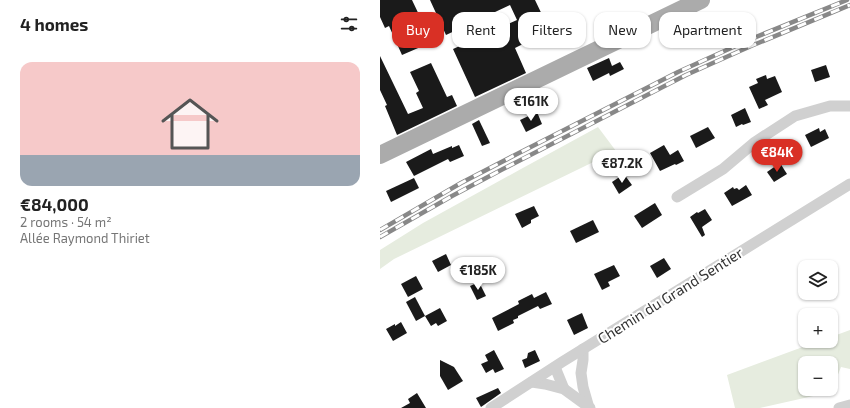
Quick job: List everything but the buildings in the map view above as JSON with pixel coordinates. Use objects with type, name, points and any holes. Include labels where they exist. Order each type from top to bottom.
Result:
[{"type":"main road","points":[[380,154],[701,0]]},
{"type":"street","points":[[677,198],[723,169],[755,142],[795,116],[830,106],[850,106]]},
{"type":"street","name":"Chemin du Grand Sentier","points":[[492,408],[583,349],[850,184]]},
{"type":"street","points":[[583,349],[581,373],[583,387],[590,408]]},
{"type":"street","points":[[564,389],[559,365],[572,367],[581,373]]},
{"type":"street","points":[[532,382],[564,389],[590,408]]},
{"type":"street","points":[[839,408],[850,405]]},
{"type":"shaded area","points":[[598,127],[616,151],[394,259],[380,269],[380,250],[423,223]]},
{"type":"shaded area","points":[[850,330],[850,369],[841,367],[838,374],[838,356],[798,356],[798,396],[813,396],[760,408],[735,408],[727,375],[800,348],[838,348],[838,334]]},
{"type":"railway","points":[[380,230],[461,183],[678,72],[751,39],[847,0]]},
{"type":"railway","points":[[380,237],[452,196],[686,75],[850,5]]}]
